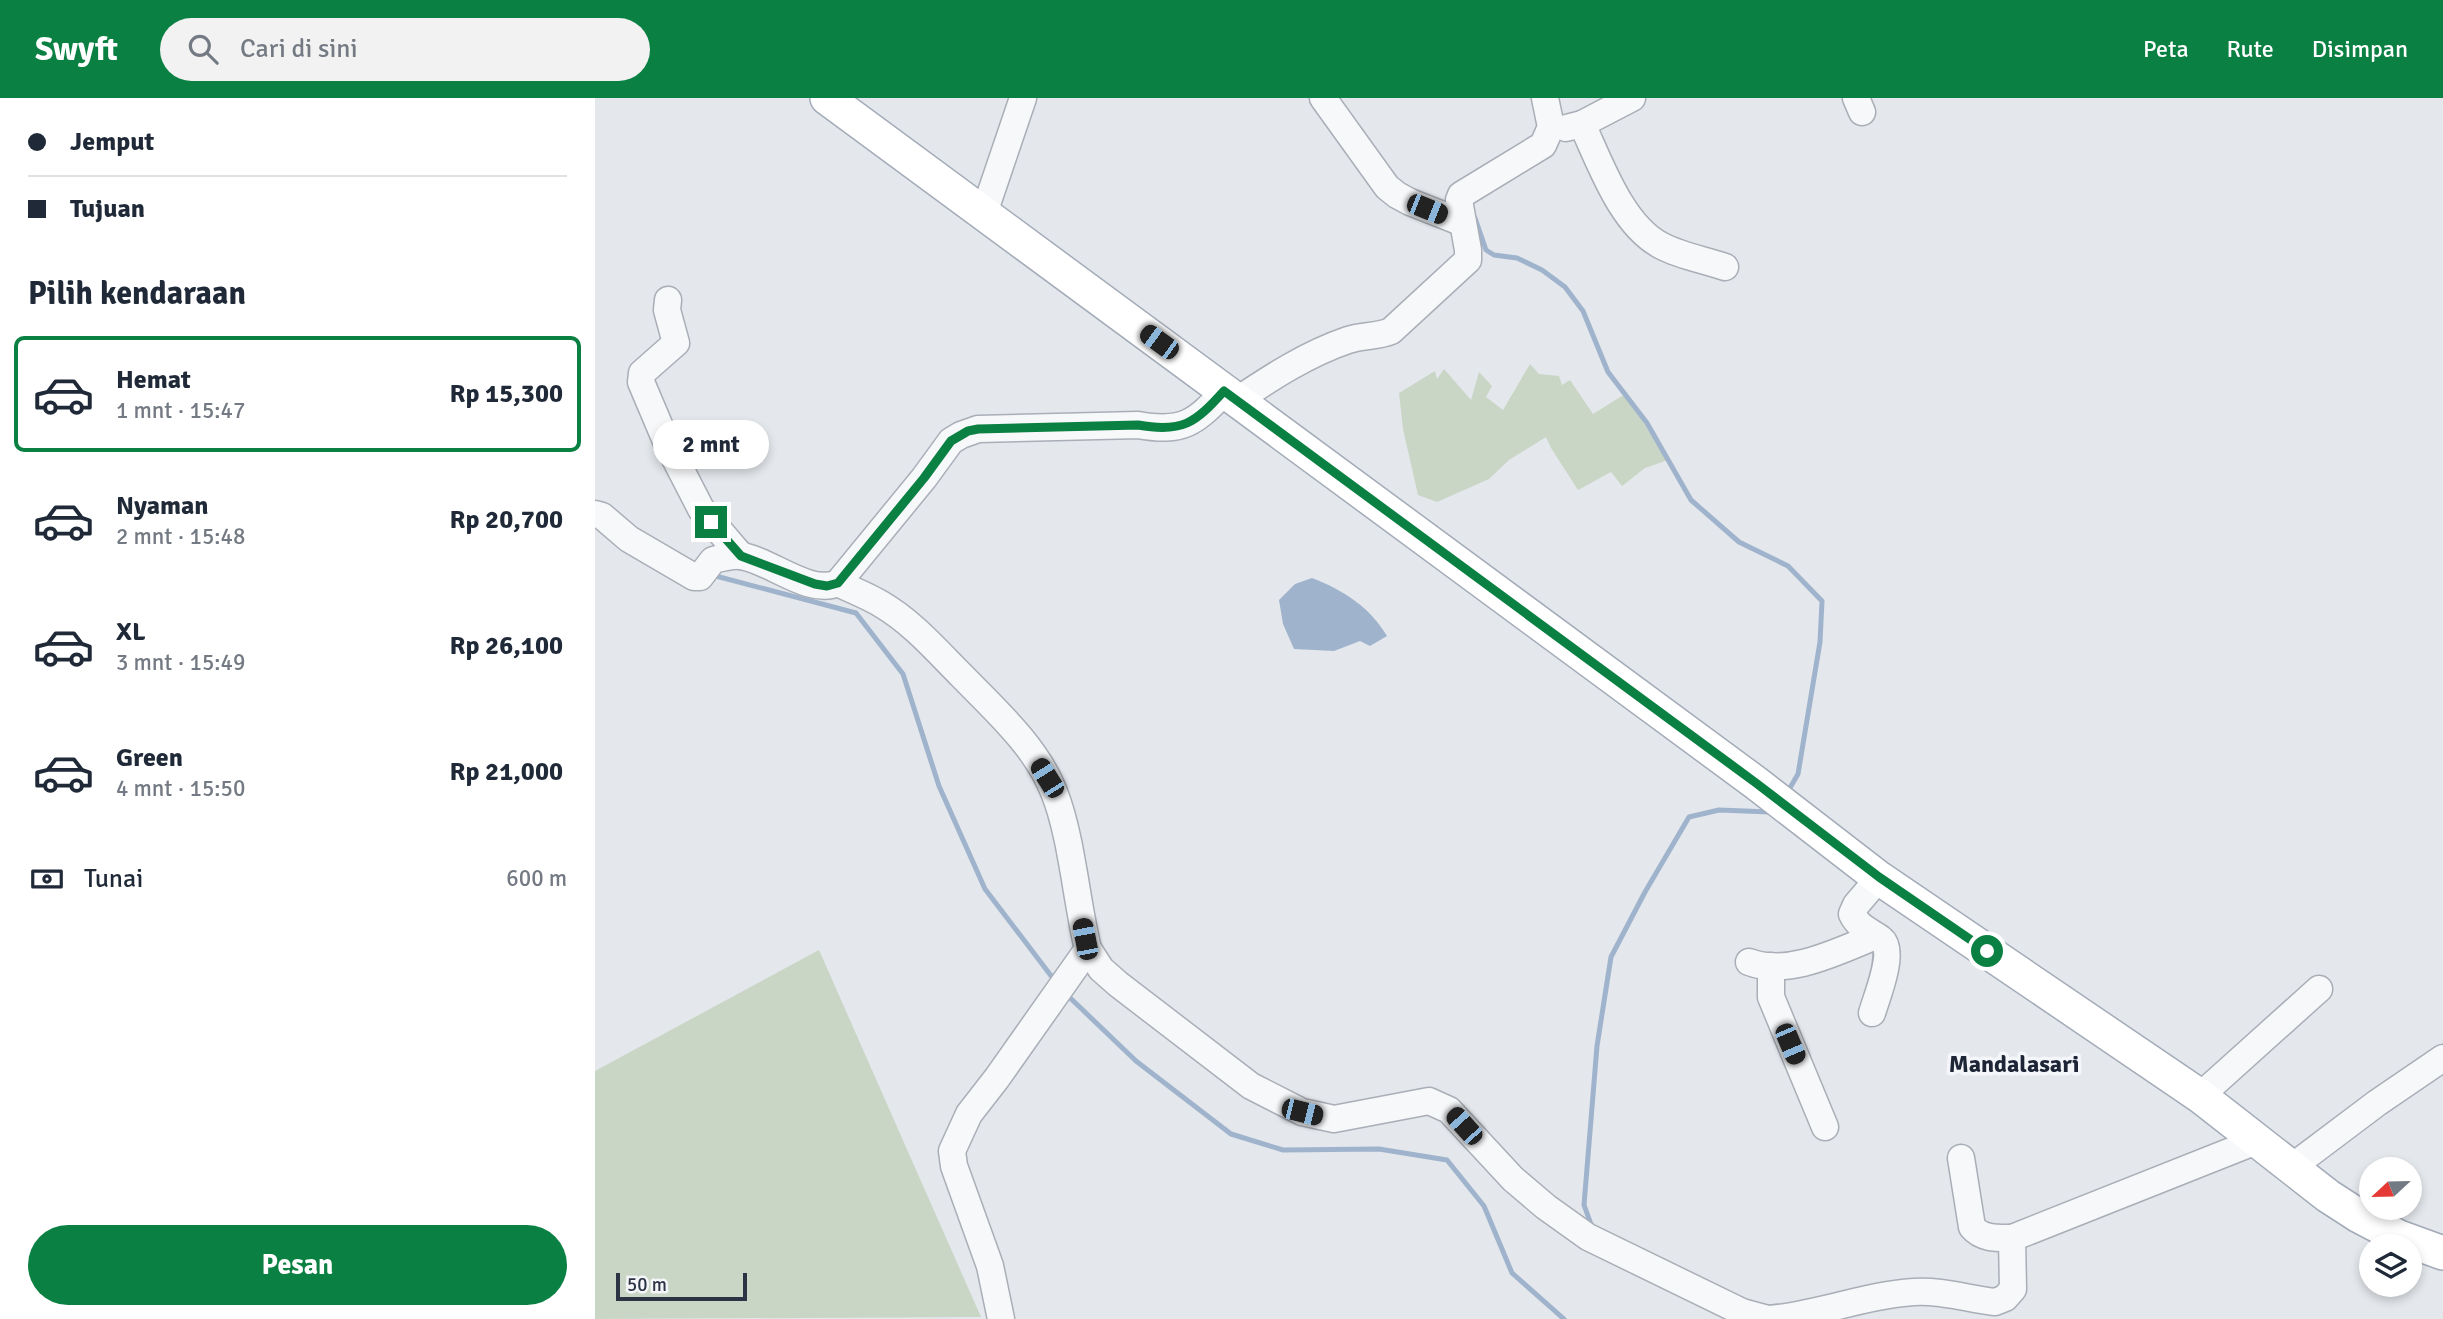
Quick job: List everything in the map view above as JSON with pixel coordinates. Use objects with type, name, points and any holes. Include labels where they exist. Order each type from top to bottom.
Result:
[{"type":"main road","points":[[827,98],[1756,783],[1879,877],[2200,1096],[2328,1196],[2399,1237],[2443,1254]]},
{"type":"street","points":[[984,214],[1023,98]]},
{"type":"street","points":[[1323,98],[1387,187],[1397,195],[1461,214]]},
{"type":"street","points":[[668,300],[667,310],[676,343],[642,373],[641,382],[666,441],[701,509],[741,556],[827,586],[838,583],[951,441],[961,435],[978,429],[1138,425],[1160,429],[1180,426],[1288,366],[1338,344],[1391,331],[1468,260],[1461,214],[1465,190],[1542,145],[1551,127],[1545,98]]},
{"type":"street","points":[[1551,127],[1570,128],[1582,124],[1632,98]]},
{"type":"street","points":[[1582,124],[1613,191],[1633,222],[1663,246],[1725,267]]},
{"type":"street","points":[[595,514],[603,516],[622,533],[688,575],[741,556]]},
{"type":"street","points":[[838,583],[883,604],[921,634],[996,711],[1034,757],[1047,778],[1057,803],[1088,949],[1101,969],[1251,1086],[1302,1112],[1334,1119],[1429,1101],[1449,1110],[1513,1179],[1588,1237],[1742,1312],[1769,1319],[1852,1311],[1917,1292],[2001,1301],[2013,1289],[2012,1238]]},
{"type":"street","points":[[1872,1013],[1887,962],[1887,946],[1861,926],[1852,914],[1879,877]]},
{"type":"street","points":[[1825,1127],[1760,964],[1793,965],[1876,936]]},
{"type":"street","points":[[1001,1319],[990,1266],[954,1166],[952,1151],[969,1114],[1088,949]]},
{"type":"street","points":[[2200,1096],[2319,989]]},
{"type":"street","points":[[2292,1167],[2377,1103],[2443,1058]]},
{"type":"street","points":[[1961,1158],[1972,1227],[1985,1236],[2012,1238],[2259,1140]]},
{"type":"green space","points":[[1530,364],[1539,374],[1559,376],[1562,385],[1570,380],[1593,414],[1625,394],[1668,460],[1645,468],[1622,486],[1611,472],[1578,490],[1546,437],[1509,460],[1489,479],[1437,502],[1418,495],[1403,429],[1399,393],[1435,371],[1437,379],[1444,369],[1471,400],[1479,372],[1492,386],[1486,397],[1503,410]]},
{"type":"green space","points":[[819,950],[981,1317],[595,1319],[595,1071]]},
{"type":"water","points":[[1312,578],[1355,601],[1372,616],[1387,636],[1370,646],[1360,641],[1334,651],[1294,649],[1283,624],[1279,600],[1295,584]]},
{"type":"waterway","points":[[1475,218],[1486,250],[1494,255],[1517,258],[1542,270],[1565,287],[1583,311],[1608,372],[1647,423],[1691,500],[1739,542],[1788,566],[1822,601],[1820,642],[1798,774],[1787,793]]},
{"type":"waterway","points":[[712,575],[856,613],[903,674],[939,786],[985,889],[1055,981]]},
{"type":"waterway","points":[[1592,1227],[1584,1205],[1597,1046],[1611,957],[1689,817],[1719,810],[1770,812]]},
{"type":"waterway","points":[[1065,993],[1136,1061],[1231,1134],[1283,1150],[1379,1149],[1447,1160],[1484,1206],[1512,1273],[1564,1319]]},
{"type":"district","name":"Mandalasari","points":[[2014,1064]]},
{"type":"route","points":[[711,522],[741,556],[820,586],[833,585],[838,583],[951,441],[968,431],[1138,425],[1160,429],[1180,426],[1198,418],[1224,391],[1756,783],[1879,877],[1987,951]]}]
